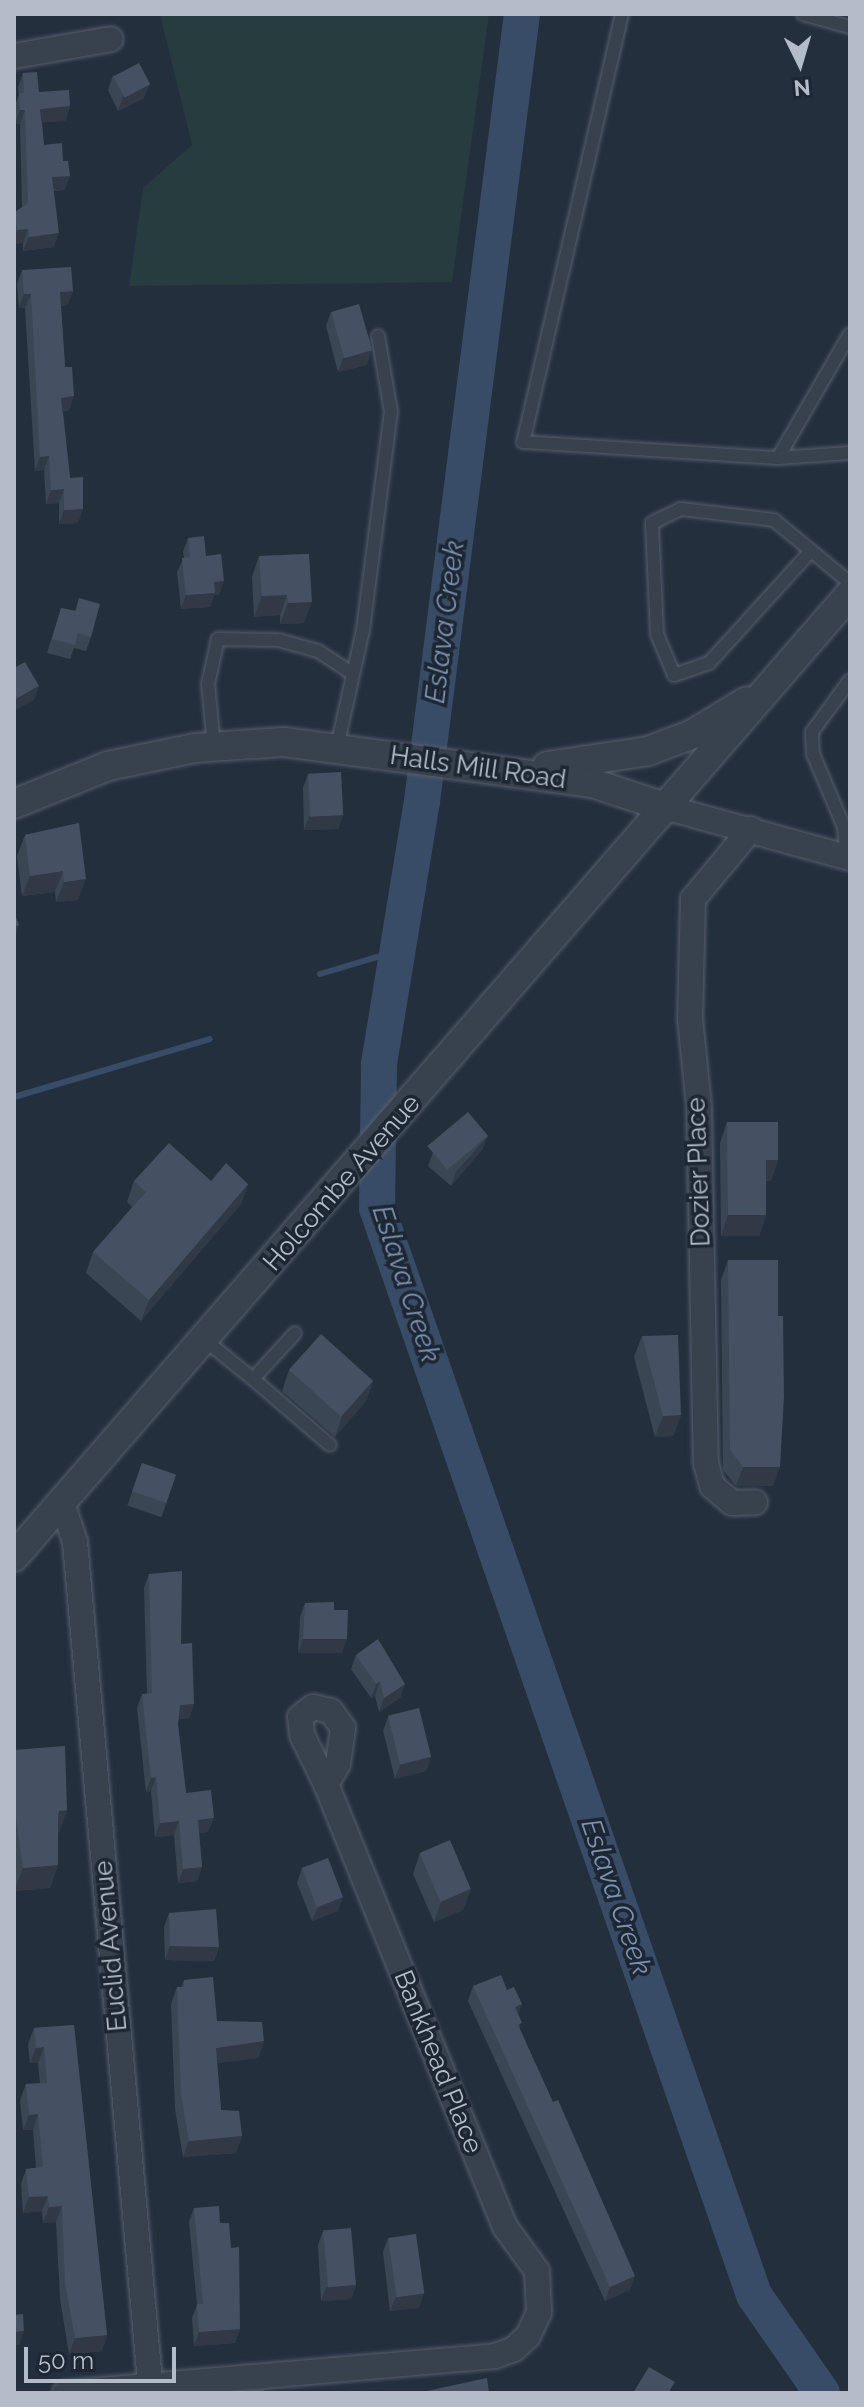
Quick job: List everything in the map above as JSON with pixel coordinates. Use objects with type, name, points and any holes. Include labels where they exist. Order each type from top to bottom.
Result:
[{"type":"street","points":[[14,56],[111,39]]},
{"type":"street","points":[[848,858],[668,808],[850,594]]},
{"type":"street","points":[[492,770],[608,760],[648,751],[693,734],[769,688]]},
{"type":"street","name":"Halls Mill Road","points":[[14,804],[108,766],[214,747],[284,742],[592,783],[668,808]]},
{"type":"street","name":"Holcombe Avenue","points":[[14,1557],[668,808]]},
{"type":"street","name":"Dozier Place","points":[[751,829],[693,899],[690,1018],[699,1107],[706,1463],[712,1486],[732,1503],[755,1502]]},
{"type":"street","name":"Euclid Avenue","points":[[62,1502],[75,1542],[150,2390]]},
{"type":"street","name":"Bankhead Place","points":[[150,2390],[495,2356],[514,2349],[528,2336],[539,2312],[537,2271],[505,2227],[326,1784]]},
{"type":"street","points":[[65,2393],[150,2390]]},
{"type":"lane","points":[[622,14],[523,442],[778,458],[850,453]]},
{"type":"lane","points":[[803,14],[850,27]]},
{"type":"lane","points":[[778,458],[850,334]]},
{"type":"lane","points":[[350,750],[353,674],[391,412],[378,336]]},
{"type":"lane","points":[[810,552],[709,663],[674,675],[657,634],[652,523],[681,509],[774,520],[850,583]]},
{"type":"lane","points":[[214,747],[208,684],[218,639],[278,640],[318,651],[353,674]]},
{"type":"lane","points":[[848,858],[844,827],[813,754],[812,732],[850,680]]},
{"type":"lane","points":[[253,1379],[295,1333]]},
{"type":"lane","points":[[205,1340],[330,1445]]},
{"type":"green space","points":[[160,14],[489,14],[452,282],[129,286],[143,188],[192,145]]},
{"type":"building","points":[[139,63],[150,84],[125,98],[113,77]]},
{"type":"building","points":[[37,72],[39,92],[69,90],[70,106],[40,109],[44,145],[62,143],[63,161],[68,161],[70,176],[52,177],[59,233],[29,237],[28,229],[17,230],[15,212],[28,203],[25,110],[20,110],[19,94],[24,93],[23,73]]},
{"type":"building","points":[[71,267],[73,291],[60,292],[65,367],[72,367],[74,396],[61,398],[70,478],[83,477],[83,509],[64,510],[64,489],[51,490],[49,456],[40,457],[31,294],[24,294],[22,270]]},
{"type":"building","points":[[359,304],[372,350],[344,358],[331,312]]},
{"type":"building","points":[[204,536],[206,556],[221,554],[224,581],[214,582],[215,593],[186,595],[182,558],[190,557],[188,538]]},
{"type":"building","points":[[309,554],[312,602],[288,603],[287,595],[262,596],[259,556]]},
{"type":"building","points":[[79,598],[100,604],[91,637],[78,633],[75,645],[52,639],[61,608],[76,611]]},
{"type":"building","points":[[25,662],[39,686],[14,700],[14,668]]},
{"type":"building","points":[[341,772],[343,815],[310,817],[308,774]]},
{"type":"building","points":[[79,823],[86,879],[64,882],[63,871],[30,876],[25,835]]},
{"type":"building","points":[[468,1112],[488,1136],[447,1170],[427,1146]]},
{"type":"building","points":[[727,1122],[778,1122],[778,1160],[766,1160],[766,1215],[728,1215]]},
{"type":"building","points":[[169,1143],[211,1181],[226,1163],[248,1184],[149,1300],[93,1252],[146,1192],[134,1181]]},
{"type":"building","points":[[728,1260],[778,1260],[778,1316],[783,1316],[784,1397],[780,1467],[743,1467],[730,1450]]},
{"type":"building","points":[[321,1334],[373,1381],[341,1417],[289,1370]]},
{"type":"building","points":[[678,1335],[681,1415],[663,1416],[642,1336]]},
{"type":"building","points":[[142,1463],[176,1475],[166,1503],[132,1491]]},
{"type":"building","points":[[182,1571],[181,1644],[192,1643],[194,1704],[180,1705],[178,1725],[186,1793],[211,1790],[214,1818],[198,1820],[202,1867],[183,1869],[179,1821],[160,1823],[156,1777],[151,1778],[142,1694],[152,1693],[149,1574]]},
{"type":"building","points":[[334,1602],[334,1610],[348,1610],[347,1639],[303,1639],[305,1603]]},
{"type":"building","points":[[378,1639],[405,1684],[384,1698],[380,1681],[376,1684],[356,1655]]},
{"type":"building","points":[[419,1708],[431,1757],[400,1764],[388,1716]]},
{"type":"building","points":[[65,1746],[67,1810],[59,1811],[58,1817],[58,1865],[23,1868],[14,1803],[14,1750]]},
{"type":"building","points":[[450,1840],[471,1889],[440,1902],[420,1853]]},
{"type":"building","points":[[328,1858],[343,1897],[317,1907],[302,1868]]},
{"type":"building","points":[[216,1909],[219,1947],[170,1946],[169,1913]]},
{"type":"building","points":[[501,1975],[507,1990],[514,1987],[522,2004],[515,2007],[522,2023],[518,2025],[553,2102],[558,2100],[635,2276],[610,2287],[473,1986]]},
{"type":"building","points":[[213,1977],[217,2021],[262,2022],[264,2041],[216,2048],[221,2110],[239,2111],[242,2136],[189,2141],[181,2093],[177,1987],[184,1987],[184,1980]]},
{"type":"building","points":[[74,2025],[107,2335],[75,2338],[65,2283],[62,2206],[49,2207],[48,2196],[29,2197],[26,2169],[43,2167],[38,2114],[29,2115],[26,2084],[47,2083],[44,2047],[36,2048],[34,2028]]},
{"type":"building","points":[[219,2206],[220,2223],[229,2223],[231,2248],[239,2247],[240,2329],[199,2332],[197,2304],[203,2304],[194,2208]]},
{"type":"building","points":[[351,2228],[356,2285],[328,2287],[323,2230]]},
{"type":"building","points":[[416,2234],[424,2293],[397,2297],[388,2238]]},
{"type":"building","points":[[23,2314],[24,2331],[14,2332],[14,2315]]},
{"type":"building","points":[[649,2367],[675,2382],[668,2393],[633,2393]]},
{"type":"building","points":[[487,2378],[489,2393],[418,2393]]},
{"type":"building","points":[[264,2389],[264,2393],[224,2393]]},
{"type":"waterway","name":"Eslava Creek","points":[[522,14],[422,801],[379,1065],[377,1208],[754,2295],[822,2393]]},
{"type":"waterway","points":[[320,974],[397,951]]},
{"type":"waterway","points":[[14,1097],[210,1039]]}]
